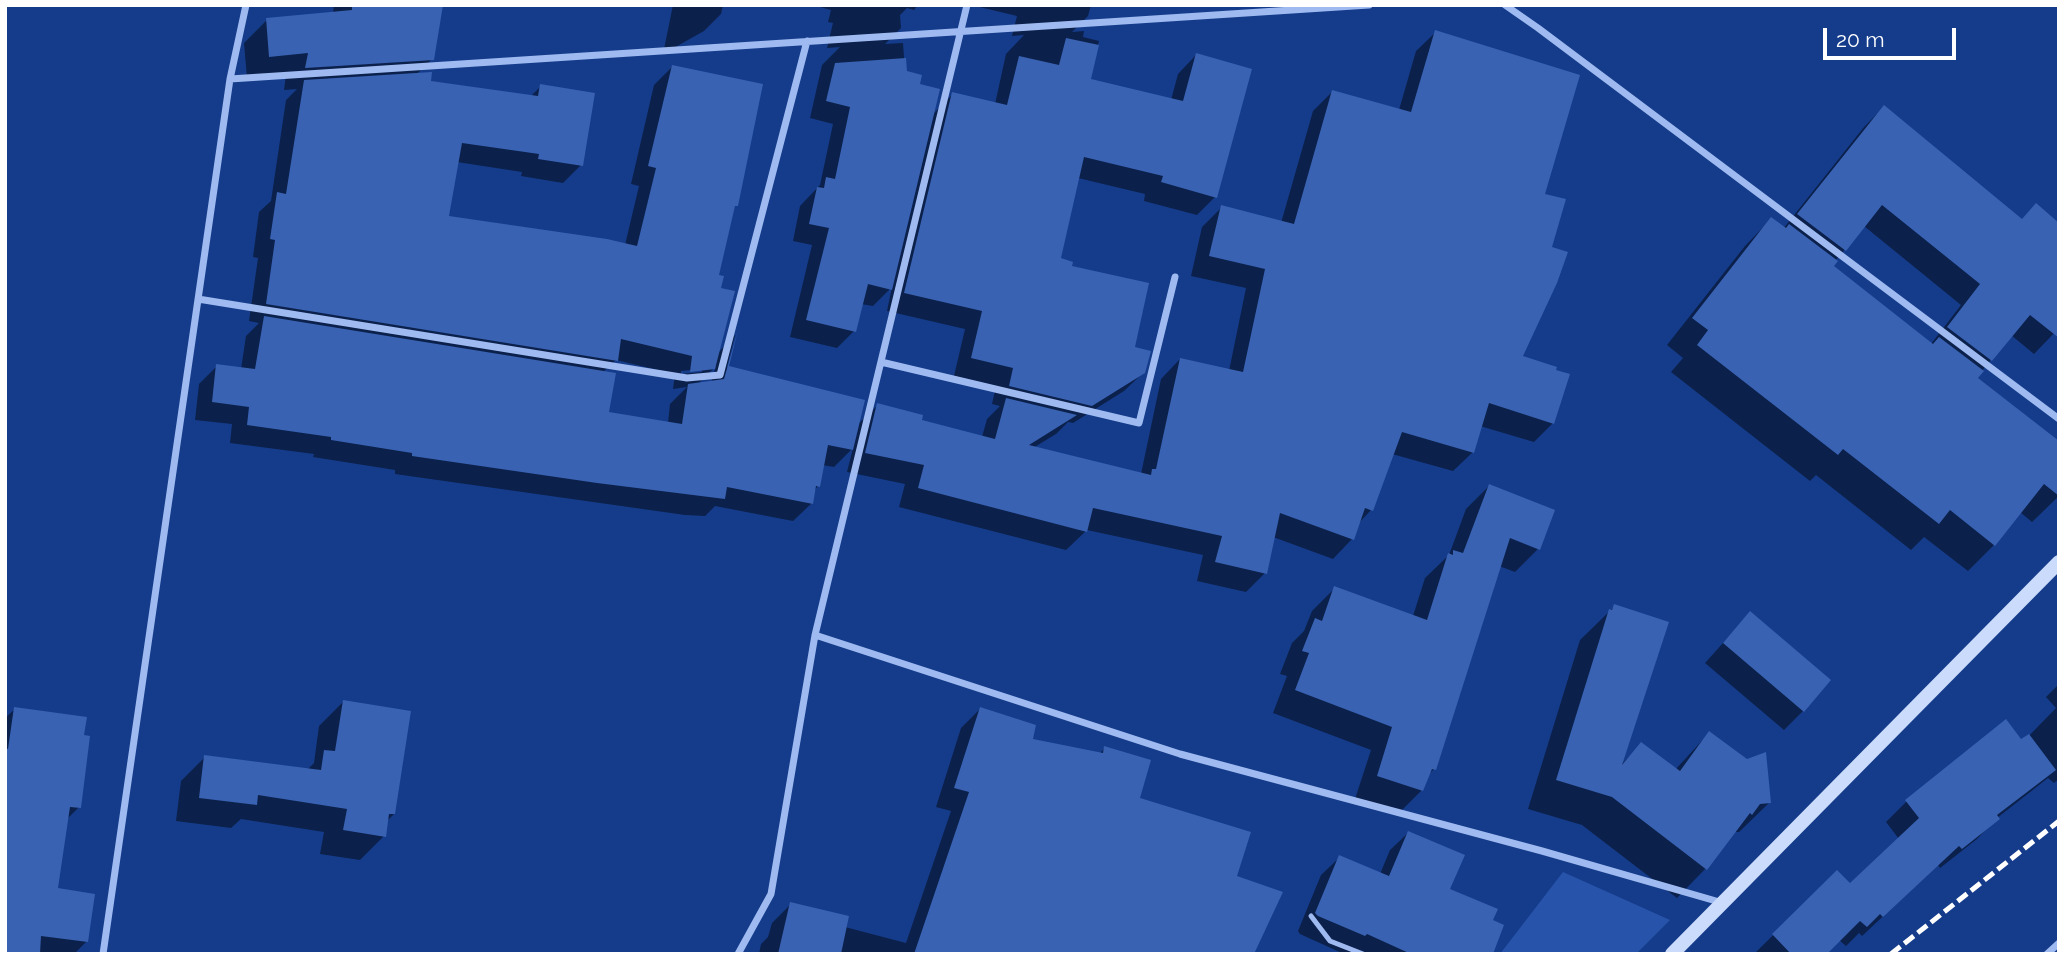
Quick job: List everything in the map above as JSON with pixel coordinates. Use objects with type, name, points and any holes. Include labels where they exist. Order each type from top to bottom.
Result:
[{"type":"street","points":[[103,954],[230,79],[246,5]]},
{"type":"street","points":[[738,954],[771,894],[815,635],[967,5]]},
{"type":"street","points":[[230,79],[1369,5]]},
{"type":"street","points":[[1505,5],[2059,419]]},
{"type":"street","points":[[198,299],[687,378],[720,375],[807,41]]},
{"type":"street","points":[[881,362],[1139,423],[1175,277]]},
{"type":"street","points":[[1672,954],[2059,562]]},
{"type":"street","points":[[815,635],[1180,754],[1723,902]]},
{"type":"street","points":[[2047,954],[2059,943]]},
{"type":"lane","points":[[1311,916],[1330,941],[1363,954]]},
{"type":"shaded area","points":[[1563,872],[1670,920],[1636,954],[1500,954]]},
{"type":"building","points":[[352,5],[443,5],[434,60],[305,68],[308,53],[269,57],[266,18],[352,10]]},
{"type":"building","points":[[1435,30],[1580,75],[1545,194],[1566,199],[1552,247],[1568,252],[1557,283],[1523,356],[1570,374],[1554,424],[1489,403],[1474,453],[1402,432],[1373,511],[1365,508],[1354,540],[1280,513],[1267,574],[1215,562],[1222,536],[1093,508],[1087,532],[918,488],[924,465],[865,453],[877,403],[923,415],[922,420],[995,439],[1006,398],[1077,415],[1029,445],[1151,475],[1152,469],[1156,469],[1180,358],[1243,372],[1265,269],[1209,256],[1221,205],[1294,224],[1332,90],[1411,112]]},
{"type":"building","points":[[1066,38],[1099,45],[1091,79],[1183,101],[1196,53],[1252,69],[1217,198],[1161,182],[1163,176],[1084,157],[1061,258],[1073,262],[1072,266],[1149,283],[1135,347],[1151,351],[1145,373],[1092,406],[1009,386],[1013,368],[971,358],[982,311],[904,293],[952,92],[1007,105],[1019,56],[1059,65]]},
{"type":"building","points":[[906,58],[907,71],[922,75],[920,84],[940,89],[892,290],[868,284],[856,332],[806,320],[829,228],[809,224],[817,187],[824,188],[826,177],[835,179],[850,107],[826,101],[835,63]]},
{"type":"building","points":[[672,65],[763,84],[738,206],[735,206],[719,275],[724,276],[721,288],[735,291],[715,369],[690,372],[692,356],[621,339],[618,361],[266,304],[275,240],[270,239],[277,192],[286,194],[304,80],[432,72],[431,81],[538,96],[540,84],[595,93],[583,166],[538,159],[539,154],[462,143],[449,216],[607,239],[637,246],[656,168],[648,166]]},
{"type":"building","points":[[1884,105],[2022,219],[2036,203],[2059,223],[2059,338],[2030,315],[1992,361],[1947,327],[1980,284],[1882,205],[1846,251],[1797,214]]},
{"type":"building","points":[[1771,217],[1786,228],[1789,224],[1838,261],[1834,266],[1933,344],[1939,337],[1984,371],[1978,378],[2059,441],[2059,496],[2044,484],[1995,546],[1950,510],[1939,524],[1843,449],[1838,455],[1697,345],[1708,330],[1692,318]]},
{"type":"building","points":[[264,316],[616,373],[609,412],[682,424],[688,384],[724,379],[738,330],[729,366],[865,400],[853,450],[828,445],[820,487],[816,486],[813,504],[727,487],[725,499],[597,483],[412,456],[412,453],[331,440],[331,437],[247,425],[249,407],[212,402],[216,364],[255,369]]},
{"type":"building","points":[[1489,484],[1555,510],[1540,550],[1510,538],[1436,770],[1432,769],[1423,791],[1377,776],[1392,727],[1295,690],[1309,653],[1302,651],[1315,618],[1322,621],[1334,586],[1427,620],[1448,553],[1453,555],[1453,550],[1463,553]]},
{"type":"building","points":[[1614,604],[1669,622],[1622,765],[1641,742],[1680,771],[1709,731],[1747,759],[1766,752],[1771,803],[1760,804],[1752,815],[1750,813],[1707,870],[1612,797],[1556,780],[1609,609],[1612,610]]},
{"type":"building","points":[[1750,611],[1831,680],[1804,712],[1723,643]]},
{"type":"building","points":[[343,700],[411,711],[395,814],[389,814],[386,837],[343,830],[347,809],[258,795],[257,805],[199,798],[204,755],[321,770],[324,750],[335,751]]},
{"type":"building","points":[[14,707],[87,717],[84,735],[90,736],[81,808],[70,807],[58,888],[95,894],[88,942],[41,936],[40,954],[5,954],[5,748],[8,749]]},
{"type":"building","points":[[980,707],[1036,725],[1033,739],[1103,753],[1104,746],[1151,760],[1140,798],[1251,832],[1237,876],[1283,892],[1254,954],[914,954],[969,792],[954,788]]},
{"type":"building","points":[[2006,719],[2021,739],[2029,734],[2056,770],[1997,815],[2000,819],[1962,849],[1959,846],[1883,917],[1880,914],[1867,927],[1860,921],[1827,954],[1791,954],[1772,934],[1837,870],[1850,883],[1919,818],[1905,800]]},
{"type":"building","points":[[1408,831],[1465,855],[1450,889],[1498,909],[1493,920],[1504,925],[1493,954],[1411,954],[1315,913],[1339,855],[1389,876]]},
{"type":"building","points":[[790,902],[849,916],[841,954],[778,954]]},
{"type":"railway","points":[[1891,954],[2059,821]]}]
